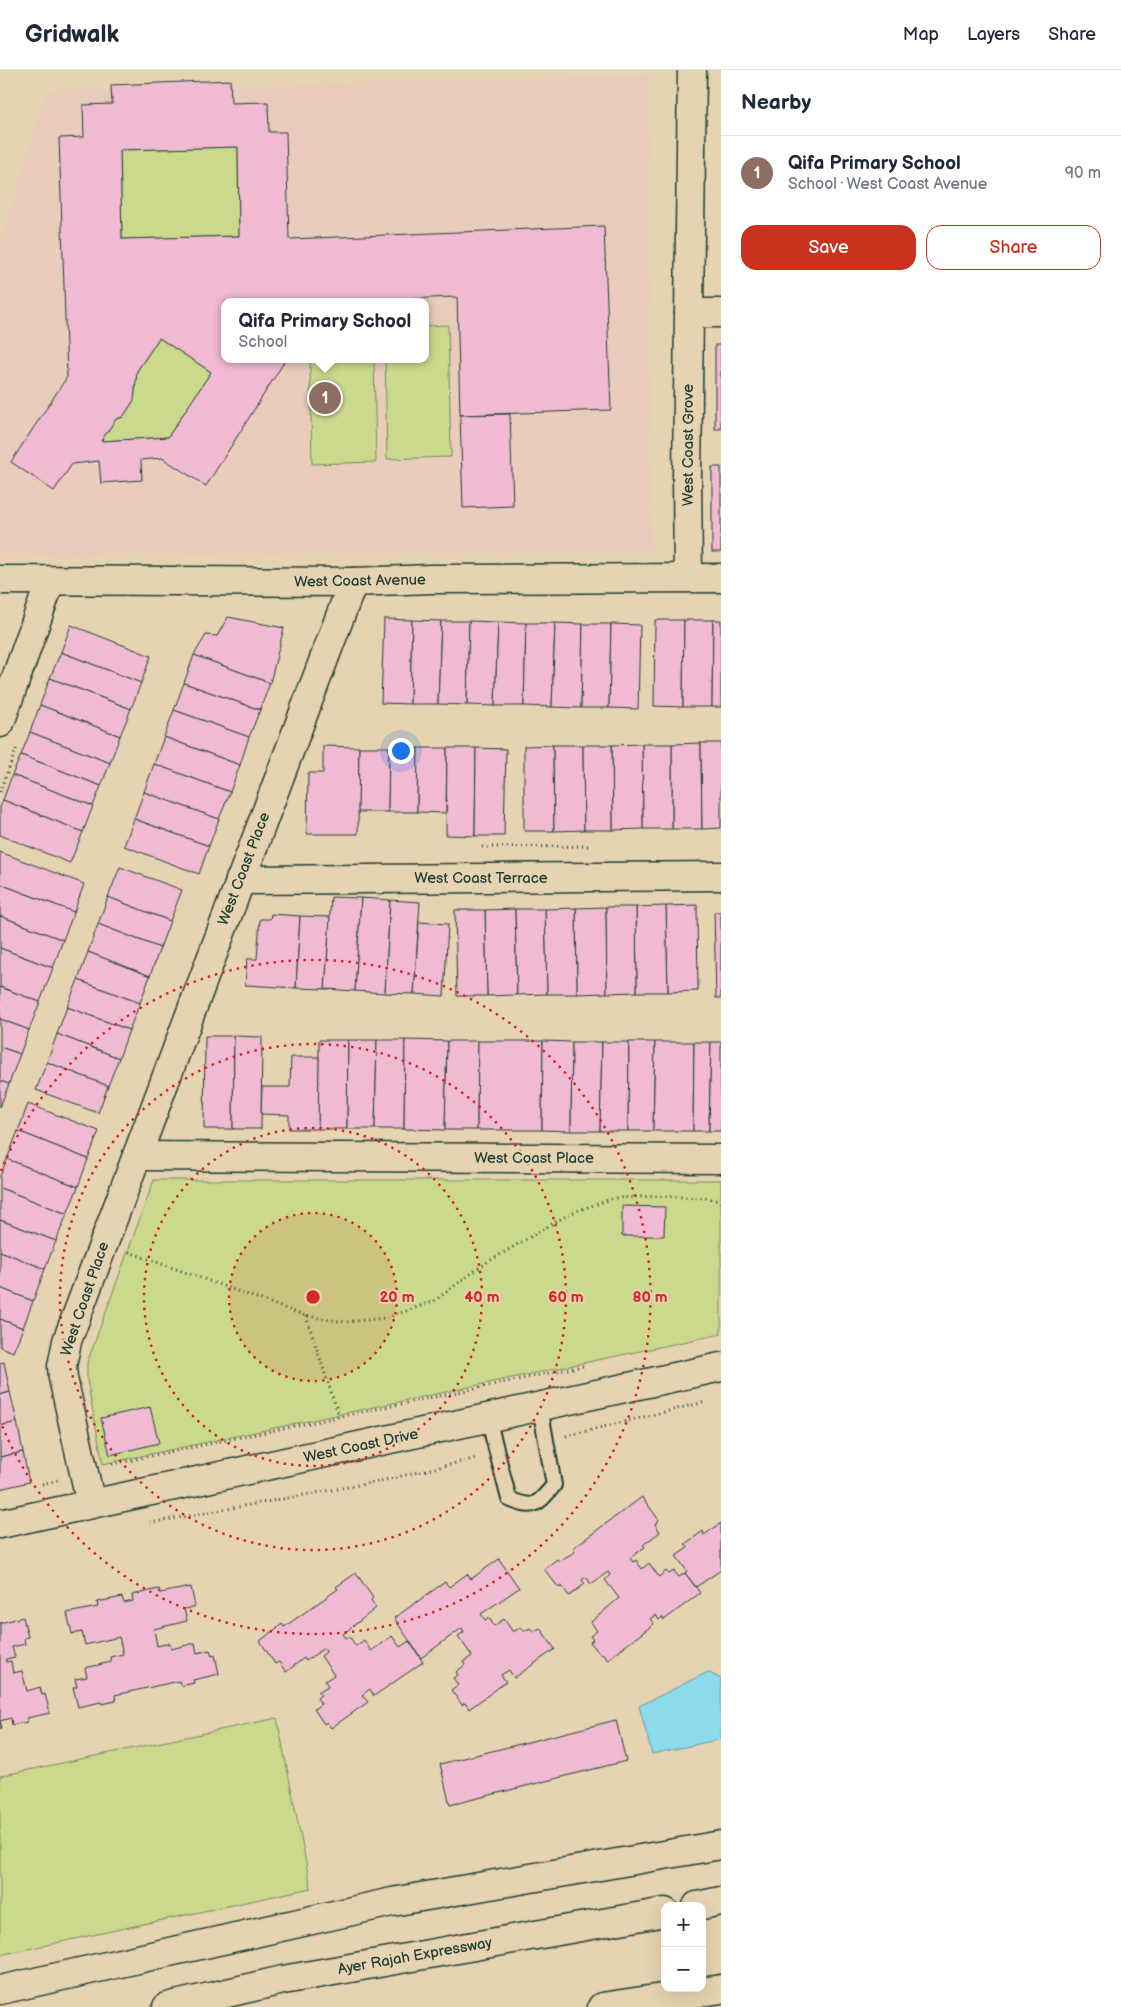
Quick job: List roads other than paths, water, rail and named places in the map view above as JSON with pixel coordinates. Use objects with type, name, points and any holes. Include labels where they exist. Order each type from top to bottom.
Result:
[{"type":"main road","name":"West Coast Grove","points":[[688,577],[687,477],[692,70]]},
{"type":"main road","points":[[689,313],[721,313]]},
{"type":"main road","name":"West Coast Avenue","points":[[0,580],[50,582],[354,582],[721,578]]},
{"type":"main road","points":[[0,723],[50,582]]},
{"type":"main road","name":"West Coast Place","points":[[91,1504],[62,1378],[62,1366],[67,1340],[354,582]]},
{"type":"main road","name":"West Coast Terrace","points":[[240,880],[721,876]]},
{"type":"main road","name":"West Coast Place","points":[[137,1156],[721,1159]]},
{"type":"main road","name":"West Coast Drive","points":[[0,1524],[721,1367]]},
{"type":"main road","points":[[0,1990],[392,1902],[721,1845]]},
{"type":"main road","points":[[706,1904],[721,1902]]},
{"type":"main road","name":"Ayer Rajah Expressway","points":[[167,2007],[283,1980],[661,1913]]},
{"type":"main road","points":[[602,2007],[721,1989]]},
{"type":"lane","points":[[488,1418],[509,1499],[525,1506],[540,1502],[554,1485],[540,1407]]},
{"type":"water","points":[[708,1672],[721,1679],[721,1739],[652,1754],[639,1706]]},
{"type":"place","name":"Qifa Primary School","points":[[325,398]]}]
